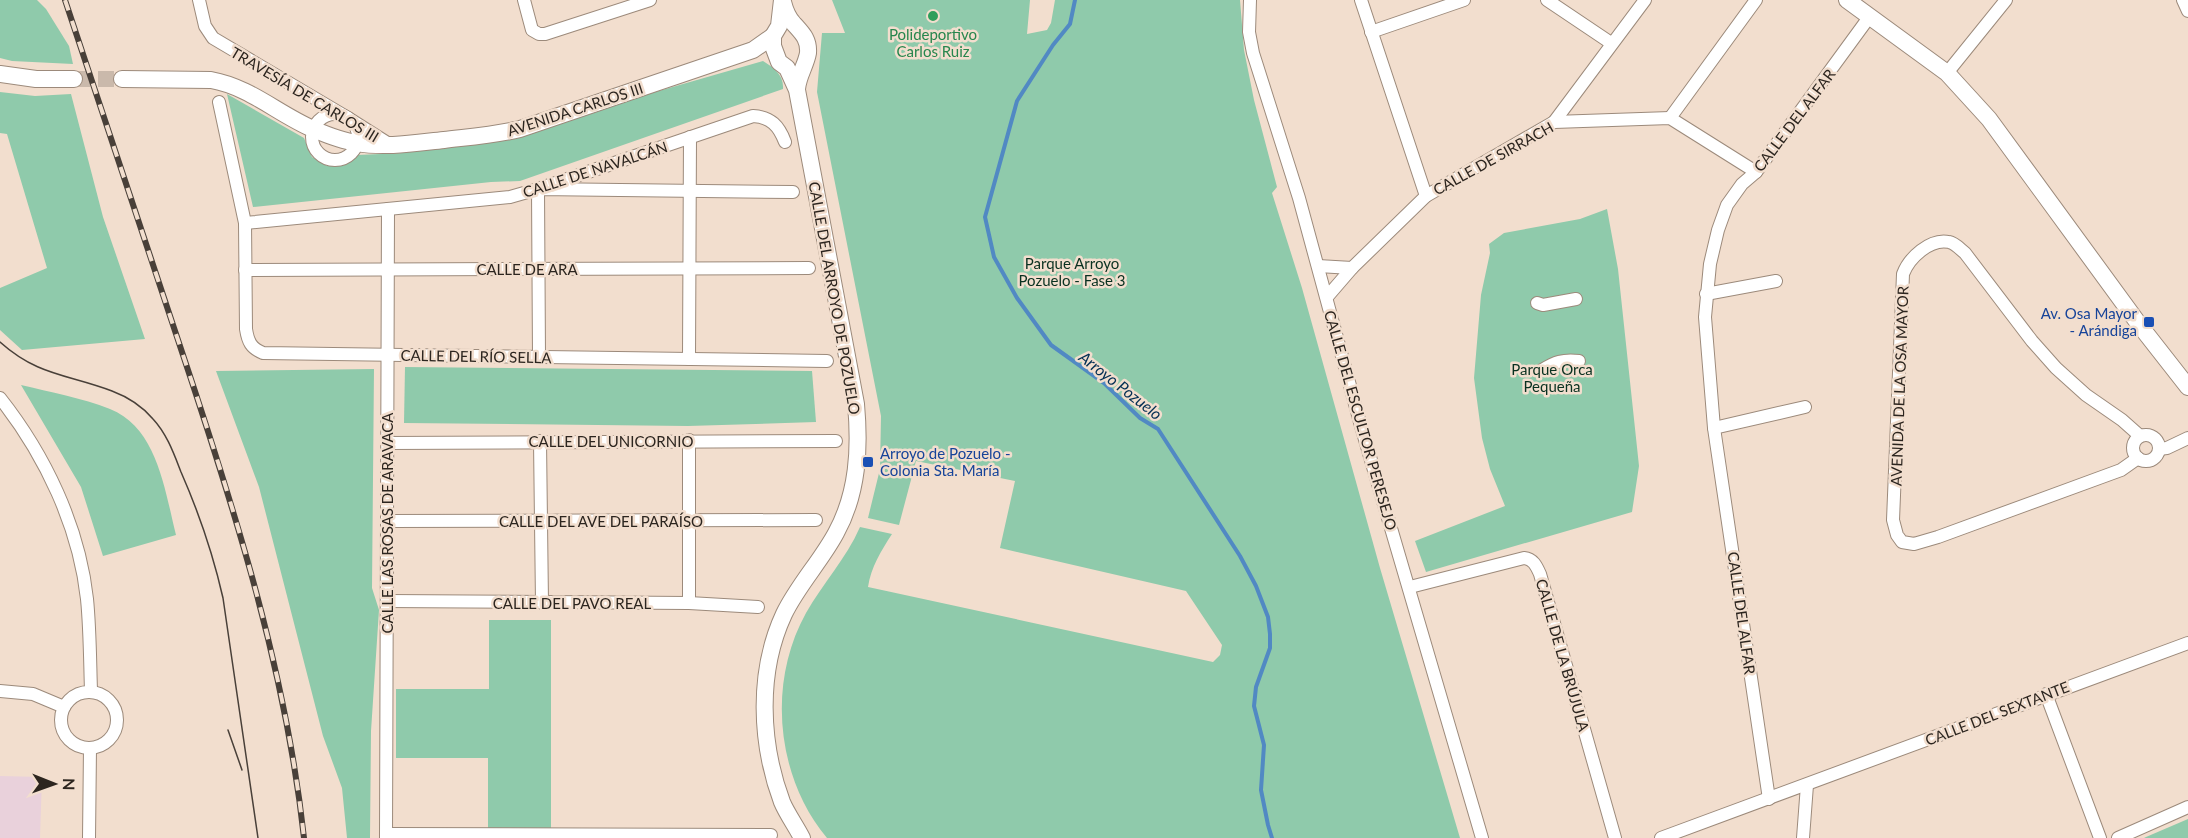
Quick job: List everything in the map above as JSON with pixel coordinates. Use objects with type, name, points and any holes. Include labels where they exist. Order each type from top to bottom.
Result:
[{"type":"main road","points":[[1847,0],[1947,73],[1989,118],[2140,327],[2188,387]]},
{"type":"main road","points":[[782,1],[782,28],[773,46],[788,64]]},
{"type":"main road","points":[[753,50],[765,51],[788,64],[806,60],[807,43],[804,34],[782,28]]},
{"type":"main road","name":"AVENIDA CARLOS III","points":[[122,80],[224,82],[244,90],[314,129],[356,143],[406,144],[491,135],[520,129],[753,50],[782,28]]},
{"type":"main road","name":"CALLE DEL ARROYO DE POZUELO","points":[[788,64],[797,90],[856,404],[859,455],[853,487],[841,523],[784,614],[776,635],[765,684],[765,734],[783,803],[802,838]]},
{"type":"main road","points":[[0,74],[36,79],[74,79]]},
{"type":"street","name":"TRAVESÍA DE CARLOS III","points":[[199,0],[205,26],[221,45],[348,118],[388,144]]},
{"type":"street","points":[[524,0],[532,30],[538,34],[545,34],[650,0]]},
{"type":"street","name":"CALLE DEL ESCULTOR PERESEJO","points":[[1250,0],[1249,32],[1253,53],[1318,266],[1361,426],[1482,838]]},
{"type":"street","points":[[1361,0],[1426,196]]},
{"type":"street","points":[[1371,32],[1464,0]]},
{"type":"street","points":[[1547,0],[1611,43]]},
{"type":"street","points":[[1554,122],[1645,0]]},
{"type":"street","points":[[1756,0],[1670,117],[1756,172]]},
{"type":"street","points":[[1947,73],[2006,0]]},
{"type":"street","points":[[2183,0],[2188,11]]},
{"type":"street","name":"CALLE DEL ALFAR","points":[[1770,799],[1714,428],[1705,317],[1706,294],[1718,230],[1727,205],[1742,184],[1756,172],[1870,16]]},
{"type":"street","name":"CALLE DEL RÍO SELLA","points":[[219,102],[245,223],[246,329],[248,340],[254,349],[263,352],[827,361]]},
{"type":"street","points":[[314,129],[321,119],[329,115],[340,115],[354,123],[357,133],[356,143]]},
{"type":"street","name":"CALLE DE NAVALCÁN","points":[[245,223],[510,196],[538,189],[753,116],[771,120],[785,142]]},
{"type":"street","name":"CALLE DE SIRRACH","points":[[1327,297],[1352,268],[1426,196],[1554,122],[1670,117]]},
{"type":"street","points":[[689,359],[690,137]]},
{"type":"street","points":[[539,357],[538,189],[793,192]]},
{"type":"street","name":"CALLE LAS ROSAS DE ARAVACA","points":[[386,836],[388,209]]},
{"type":"street","name":"AVENIDA DE LA OSA MAYOR","points":[[2138,458],[2121,470],[1938,537],[1914,544],[1902,542],[1897,535],[1893,520],[1905,267],[1932,244],[1939,242],[1956,244],[2056,368],[2140,436]]},
{"type":"street","points":[[1318,266],[1352,268]]},
{"type":"street","name":"CALLE DE ARA","points":[[245,270],[808,268]]},
{"type":"street","points":[[1706,294],[1776,281]]},
{"type":"street","points":[[1537,303],[1576,299]]},
{"type":"street","points":[[1542,370],[1565,359],[1580,361]]},
{"type":"street","points":[[0,398],[39,454],[55,486],[75,540],[87,598],[91,691]]},
{"type":"street","points":[[1714,428],[1804,407]]},
{"type":"street","points":[[2145,435],[2153,437],[2159,449],[2153,459],[2145,461],[2138,458],[2134,447],[2140,436],[2145,435]]},
{"type":"street","points":[[2159,449],[2167,448],[2188,438]]},
{"type":"street","points":[[540,441],[542,603]]},
{"type":"street","points":[[689,441],[689,603]]},
{"type":"street","name":"CALLE DEL UNICORNIO","points":[[387,443],[836,441]]},
{"type":"street","name":"CALLE DEL AVE DEL PARAÍSO","points":[[387,521],[816,520]]},
{"type":"street","name":"CALLE DE LA BRÚJULA","points":[[1410,587],[1524,558],[1534,563],[1615,838]]},
{"type":"street","name":"CALLE DEL PAVO REAL","points":[[387,601],[689,603],[758,607]]},
{"type":"street","name":"CALLE DEL SEXTANTE","points":[[1661,838],[2188,643]]},
{"type":"street","points":[[0,691],[33,694],[64,706]]},
{"type":"street","points":[[91,691],[100,693],[113,705],[117,722],[115,730],[105,743],[90,748],[74,744],[63,731],[61,723],[64,706],[75,695],[91,691]]},
{"type":"street","points":[[2046,694],[2100,838]]},
{"type":"street","points":[[89,838],[90,748]]},
{"type":"street","points":[[1803,838],[1807,785]]},
{"type":"street","points":[[2118,838],[2188,807]]},
{"type":"street","points":[[386,836],[771,835]]},
{"type":"shaded area","points":[[0,776],[42,777],[40,838],[0,838]]},
{"type":"green space","points":[[0,0],[37,0],[46,9],[69,46],[73,64],[12,61],[0,58]]},
{"type":"green space","name":"Parque Arroyo Pozuelo - Fase 3","points":[[832,0],[1030,0],[1027,34],[1047,30],[1051,23],[1055,0],[1240,0],[1244,50],[1254,100],[1277,187],[1272,193],[1302,288],[1380,568],[1460,838],[827,838],[810,814],[797,787],[788,758],[783,729],[782,699],[786,669],[794,640],[806,613],[848,550],[860,527],[892,534],[874,566],[868,587],[1213,662],[1220,655],[1222,645],[1186,591],[1000,548],[1015,481],[916,461],[899,525],[868,518],[880,469],[881,416],[817,92],[822,33],[845,33]]},
{"type":"green space","points":[[763,61],[780,76],[783,89],[520,181],[491,182],[253,207],[227,94],[304,138],[312,157],[327,166],[345,165],[357,155],[403,153],[509,140],[610,105]]},
{"type":"green space","points":[[0,92],[35,96],[71,94],[103,217],[145,339],[22,350],[0,330],[0,288],[47,268],[7,134],[0,133]]},
{"type":"green space","name":"Parque Orca Pequeña","points":[[1607,209],[1618,269],[1639,466],[1632,512],[1426,572],[1415,541],[1505,506],[1490,469],[1482,438],[1474,378],[1481,295],[1490,253],[1489,244],[1504,233],[1580,219]]},
{"type":"green space","points":[[405,367],[812,371],[816,422],[688,426],[404,423]]},
{"type":"green space","points":[[374,369],[372,588],[379,610],[371,731],[370,838],[347,838],[342,788],[323,736],[259,487],[216,371]]},
{"type":"green space","points":[[21,385],[88,402],[110,409],[126,418],[139,431],[157,463],[176,535],[103,556],[81,487]]},
{"type":"green space","points":[[489,620],[551,620],[551,831],[488,831],[488,758],[396,758],[396,689],[489,689]]},
{"type":"green space","points":[[2188,819],[2188,838],[2144,838],[2146,837]]},
{"type":"waterway","name":"Arroyo Pozuelo","points":[[1075,0],[1070,24],[1053,45],[1017,101],[985,217],[994,257],[1017,298],[1051,345],[1104,383],[1140,418],[1158,429],[1240,556],[1256,586],[1268,617],[1270,634],[1270,648],[1256,687],[1254,706],[1264,745],[1261,790],[1272,838]]},
{"type":"tunnel","points":[[74,79],[122,79]]},
{"type":"tram line","points":[[0,342],[27,362],[40,368],[96,385],[129,399],[149,414],[166,438],[200,518],[223,598],[258,838]]},
{"type":"tram line","points":[[228,730],[242,770]]},
{"type":"railway","points":[[65,0],[202,412],[239,532],[285,714],[304,838]]},
{"type":"place","name":"Polideportivo Carlos Ruiz","points":[[933,16]]},
{"type":"place","name":"Av. Osa Mayor - Arándiga","points":[[2149,322]]},
{"type":"place","name":"Arroyo de Pozuelo - Colonia Sta. María","points":[[868,462]]}]
